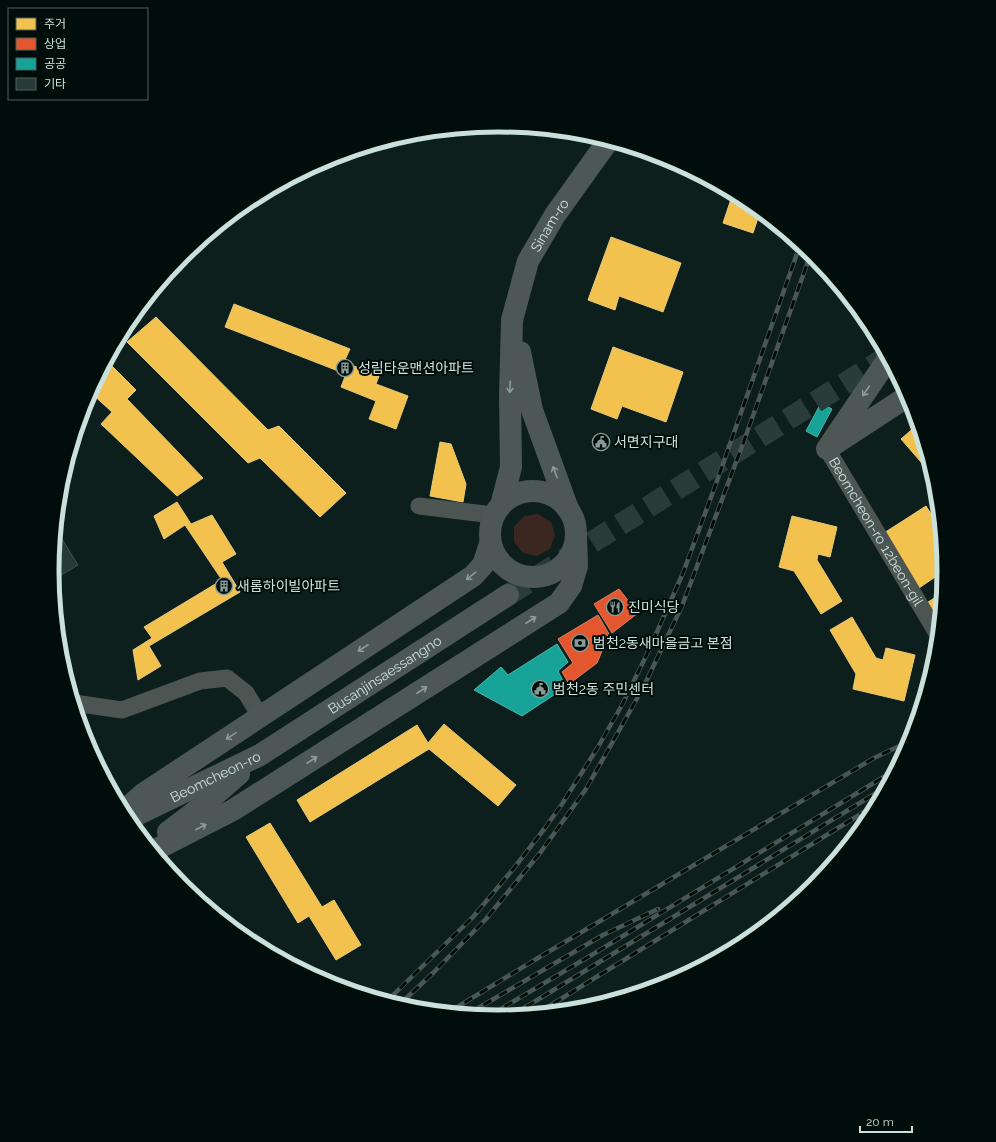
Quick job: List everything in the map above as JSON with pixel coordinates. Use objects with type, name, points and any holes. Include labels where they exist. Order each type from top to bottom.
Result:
[{"type":"main road","name":"Sinam-ro","points":[[512,320],[528,261],[555,215],[605,145]]},
{"type":"main road","points":[[512,320],[510,397],[511,467],[498,508],[489,529],[490,544],[496,557],[505,567],[516,574],[530,578],[544,576],[556,571],[562,566],[574,549],[576,536]]},
{"type":"main road","points":[[158,848],[233,810],[559,603],[571,586],[577,566],[574,522],[532,410],[512,320]]},
{"type":"main road","points":[[827,449],[885,364]]},
{"type":"main road","points":[[827,449],[902,400]]},
{"type":"main road","points":[[498,508],[515,494],[529,490],[544,492],[557,498],[568,509]]},
{"type":"main road","points":[[128,807],[143,794],[473,576],[483,565],[490,544]]},
{"type":"main road","name":"Busanjinsaessangno","points":[[260,754],[508,595]]},
{"type":"main road","name":"Beomcheon-ro","points":[[134,816],[260,754]]},
{"type":"main road","name":"Beomcheon-ro","points":[[154,843],[201,807],[260,754]]},
{"type":"street","name":"Beomcheon-ro 12beon-gil","points":[[827,449],[933,627]]},
{"type":"street","points":[[419,506],[498,508]]},
{"type":"street","points":[[80,704],[122,710],[200,681],[227,678],[246,693],[260,716]]},
{"type":"shaded area","points":[[538,514],[551,522],[555,535],[550,549],[537,556],[523,553],[514,542],[514,527],[524,516]]},
{"type":"building: 주거","points":[[731,199],[758,218],[753,233],[723,223]]},
{"type":"building: 주거","points":[[611,237],[681,263],[663,312],[619,296],[615,310],[588,300]]},
{"type":"building: 주거","name":"성림타운맨션아파트","points":[[234,304],[350,349],[344,362],[379,376],[376,384],[408,396],[396,429],[369,419],[376,401],[341,387],[346,374],[225,327]]},
{"type":"building: 주거","points":[[156,317],[268,430],[279,426],[346,493],[320,517],[260,458],[248,463],[127,342]]},
{"type":"building: 주거","points":[[613,347],[683,372],[666,422],[622,406],[617,419],[591,409]]},
{"type":"building: 주거","points":[[111,365],[136,390],[127,399],[203,478],[177,496],[101,424],[112,412],[95,397]]},
{"type":"building: 주거","points":[[913,428],[924,466],[901,439]]},
{"type":"building: 주거","points":[[440,442],[451,444],[466,484],[463,502],[430,496]]},
{"type":"building: 주거","name":"새롬하이빌아파트","points":[[177,502],[191,524],[212,515],[236,554],[222,562],[240,592],[149,646],[161,666],[138,680],[133,650],[152,638],[144,627],[222,580],[185,525],[164,539],[154,516]]},
{"type":"building: 주거","points":[[926,506],[933,518],[937,576],[919,588],[884,533]]},
{"type":"building: 주거","points":[[792,516],[837,527],[830,557],[818,554],[817,560],[842,601],[821,614],[794,571],[779,567]]},
{"type":"building: 주거","points":[[936,597],[934,617],[925,604]]},
{"type":"building: 주거","points":[[852,617],[876,658],[883,660],[886,648],[915,655],[904,701],[853,689],[856,674],[830,630]]},
{"type":"building: 주거","points":[[444,724],[516,785],[498,806],[429,749],[310,822],[297,800],[417,725],[428,743]]},
{"type":"building: 주거","points":[[270,823],[322,907],[334,900],[361,945],[336,960],[309,916],[298,923],[246,837]]},
{"type":"building: 상업","points":[[619,589],[638,613],[612,633],[594,604]]},
{"type":"building: 상업","points":[[598,615],[609,634],[597,663],[569,684],[562,672],[573,663],[558,639]]},
{"type":"building: 공공","points":[[821,403],[832,409],[817,437],[806,431]]},
{"type":"building: 공공","points":[[557,644],[568,662],[558,671],[566,687],[522,716],[474,690],[501,667],[508,675]]},
{"type":"building: 기타","points":[[61,537],[78,565],[59,576]]},
{"type":"tunnel","points":[[508,595],[882,360]]},
{"type":"railway","points":[[391,997],[473,917],[514,868],[562,804],[598,747],[622,705],[649,650],[683,573],[798,251]]},
{"type":"railway","points":[[404,1000],[486,919],[540,853],[586,789],[643,688],[682,606],[744,441],[808,261]]},
{"type":"railway","points":[[456,1008],[874,758],[901,745]]},
{"type":"railway","points":[[499,1010],[887,775]]},
{"type":"railway","points":[[522,1009],[877,792]]},
{"type":"railway","points":[[548,1007],[865,811]]},
{"type":"railway","points":[[476,1009],[603,935],[658,909]]},
{"type":"place","name":"성림타운맨션아파트","points":[[345,368]]},
{"type":"place","name":"서면지구대","points":[[601,442]]},
{"type":"place","name":"새롬하이빌아파트","points":[[224,586]]},
{"type":"place","name":"진미식당","points":[[615,607]]},
{"type":"place","name":"범천2동새마을금고 본점","points":[[580,643]]},
{"type":"place","name":"범천2동 주민센터","points":[[540,689]]}]
